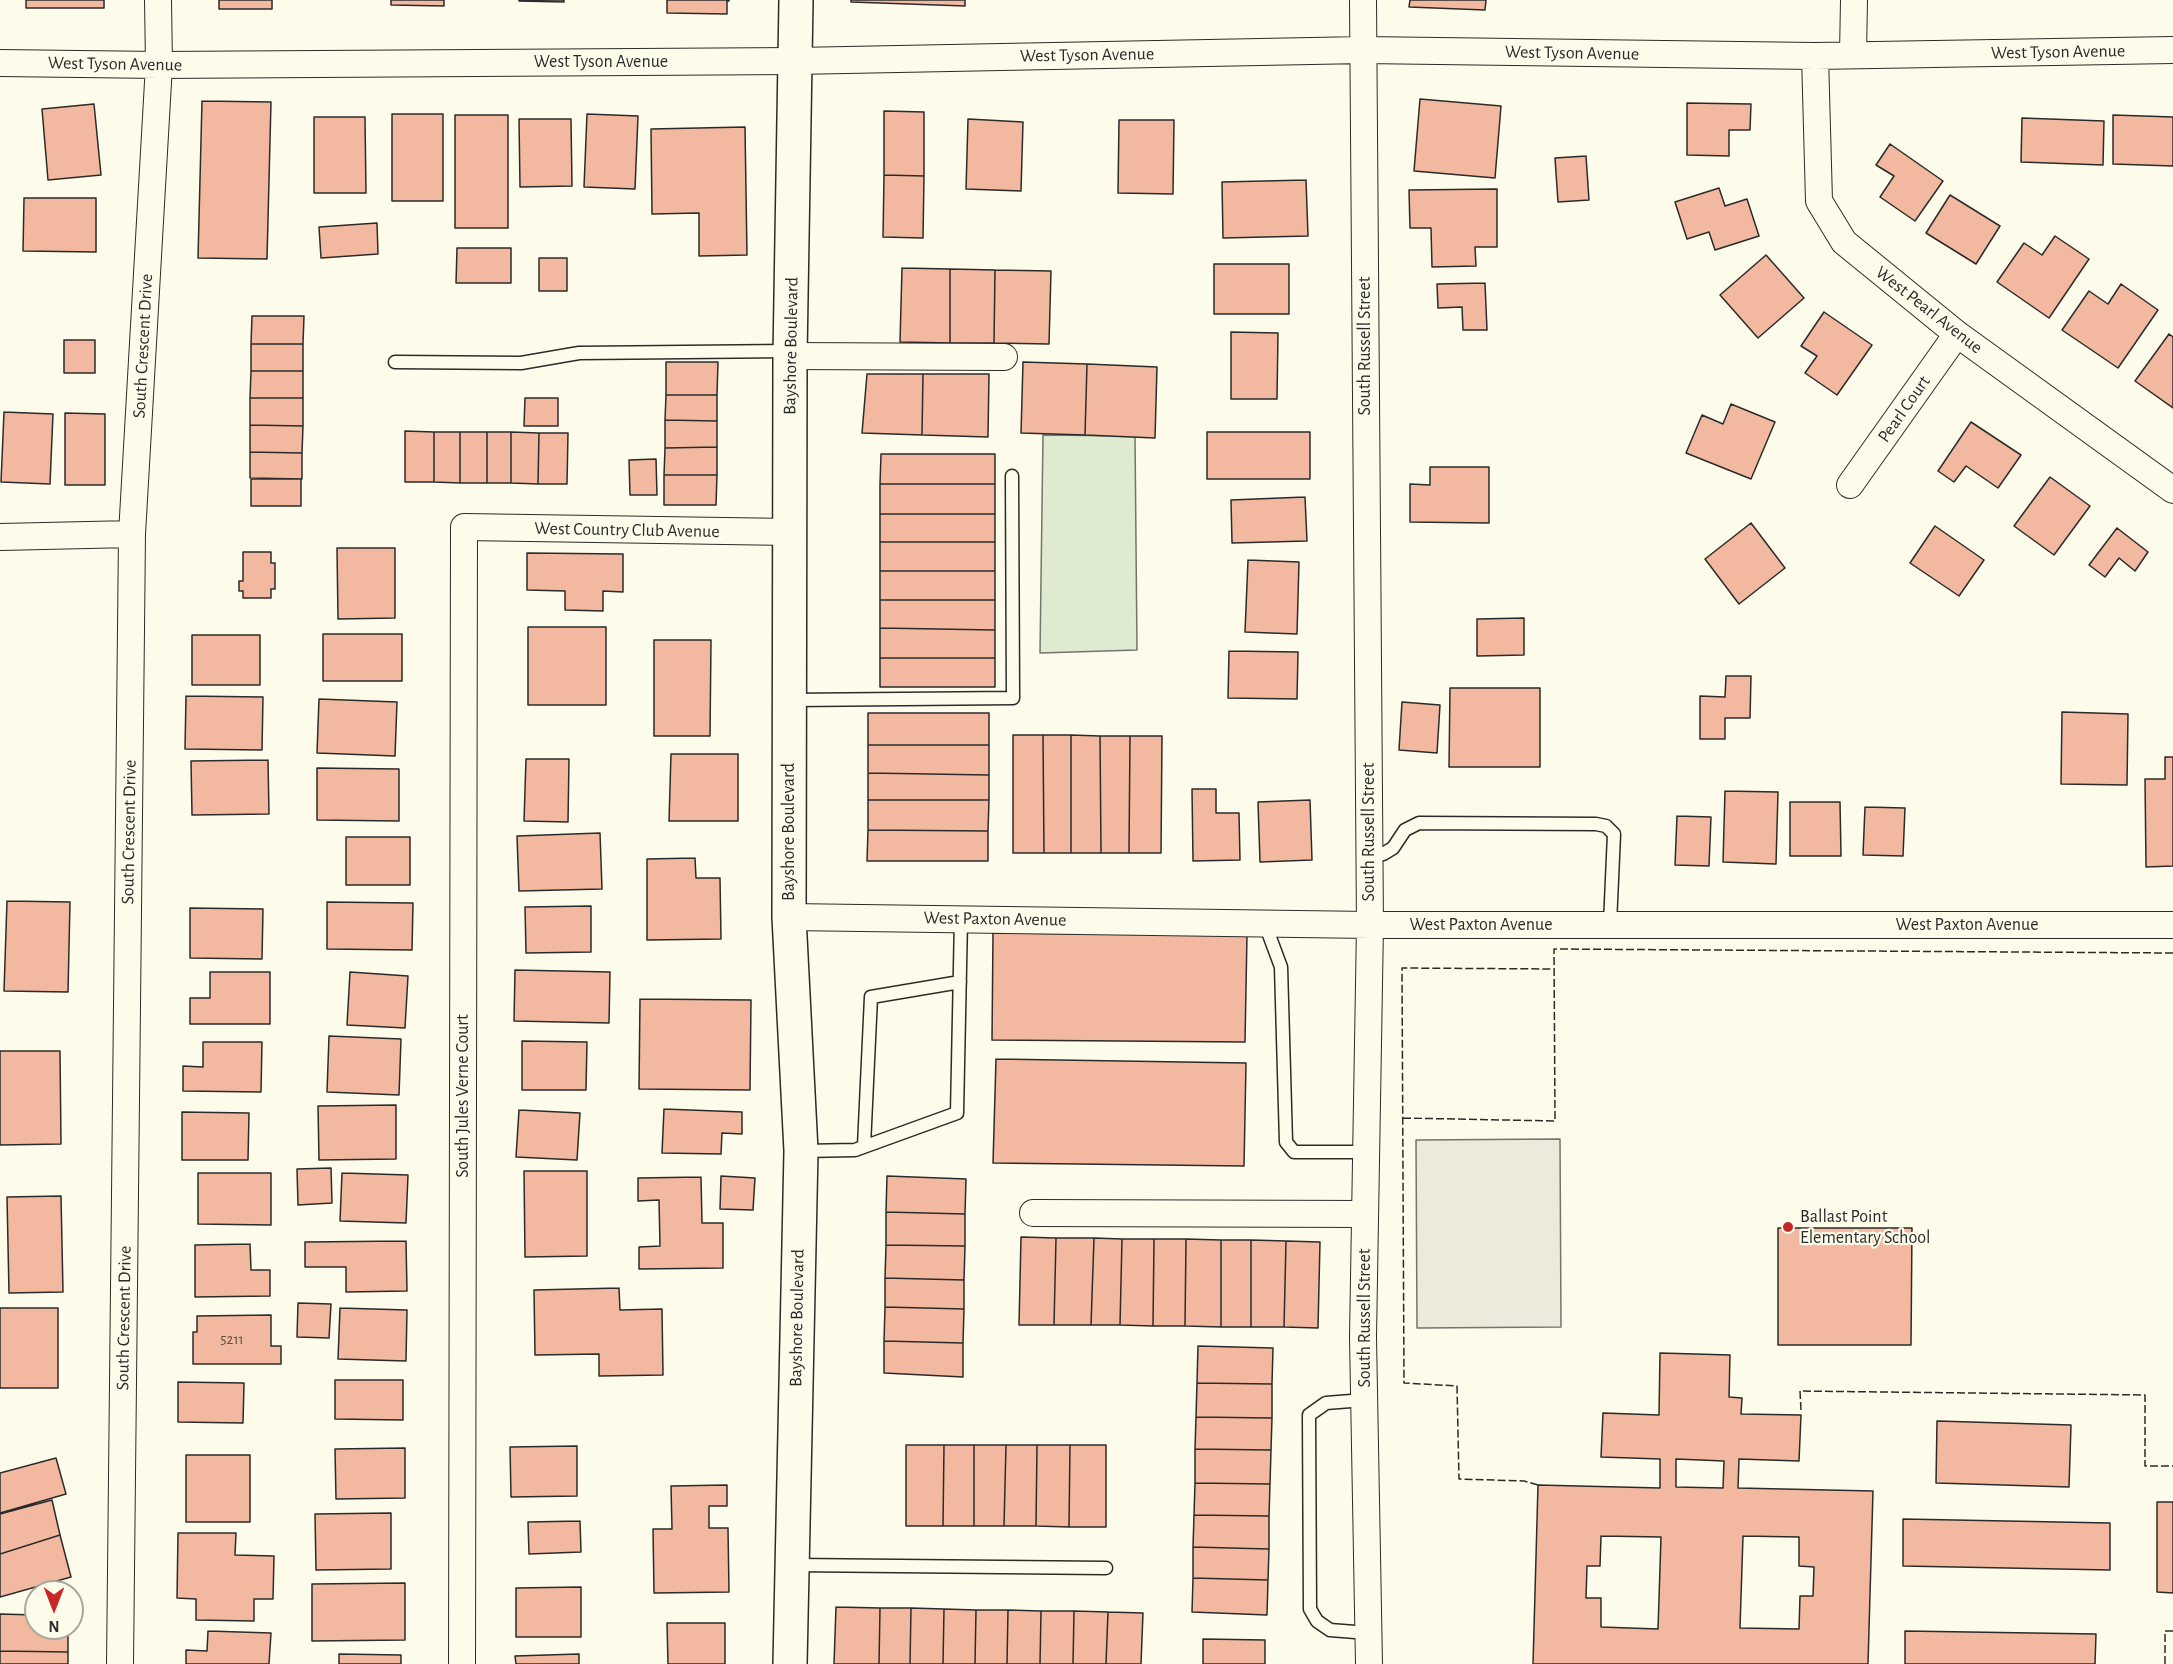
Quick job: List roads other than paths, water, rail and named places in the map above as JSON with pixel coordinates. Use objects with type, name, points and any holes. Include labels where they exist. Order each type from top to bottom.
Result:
[{"type":"street","name":"South Crescent Drive","points":[[120,1664],[132,534],[159,65],[158,0]]},
{"type":"street","name":"Bayshore Boulevard","points":[[790,1664],[801,1151],[789,916],[791,353],[796,0]]},
{"type":"street","name":"South Russell Street","points":[[1363,0],[1370,855],[1364,1400],[1368,1664]]},
{"type":"street","points":[[1853,55],[1854,0]]},
{"type":"street","name":"West Tyson Avenue","points":[[0,63],[159,65],[795,61],[1363,50],[1815,56],[2173,50]]},
{"type":"street","name":"West Pearl Avenue","points":[[1815,56],[1819,201],[1844,242],[1957,334],[2173,490]]},
{"type":"street","name":"Pearl Court","points":[[1850,485],[1957,334]]},
{"type":"street","points":[[791,353],[1004,357]]},
{"type":"street","name":"West Country Club Avenue","points":[[464,527],[790,532]]},
{"type":"street","name":"South Jules Verne Court","points":[[462,1664],[464,527]]},
{"type":"street","points":[[0,537],[132,534]]},
{"type":"street","name":"West Paxton Avenue","points":[[789,916],[1370,926],[2173,925]]},
{"type":"street","points":[[1034,1213],[1365,1214]]},
{"type":"lane","points":[[394,362],[521,363],[579,353],[791,353]]},
{"type":"lane","points":[[790,700],[1013,698],[1012,476]]},
{"type":"lane","points":[[1370,855],[1383,854],[1393,848],[1405,830],[1419,823],[1596,824],[1606,826],[1614,834],[1610,924]]},
{"type":"lane","points":[[801,1151],[855,1150],[957,1113],[961,919]]},
{"type":"lane","points":[[1265,924],[1281,967],[1286,1142],[1294,1152],[1366,1152]]},
{"type":"lane","points":[[864,1146],[871,997],[960,982]]},
{"type":"lane","points":[[1364,1400],[1326,1402],[1309,1415],[1310,1609],[1317,1621],[1330,1630],[1368,1633]]},
{"type":"lane","points":[[792,1565],[1106,1568]]},
{"type":"place","name":"Ballast Point Elementary School","points":[[1788,1227]]}]
